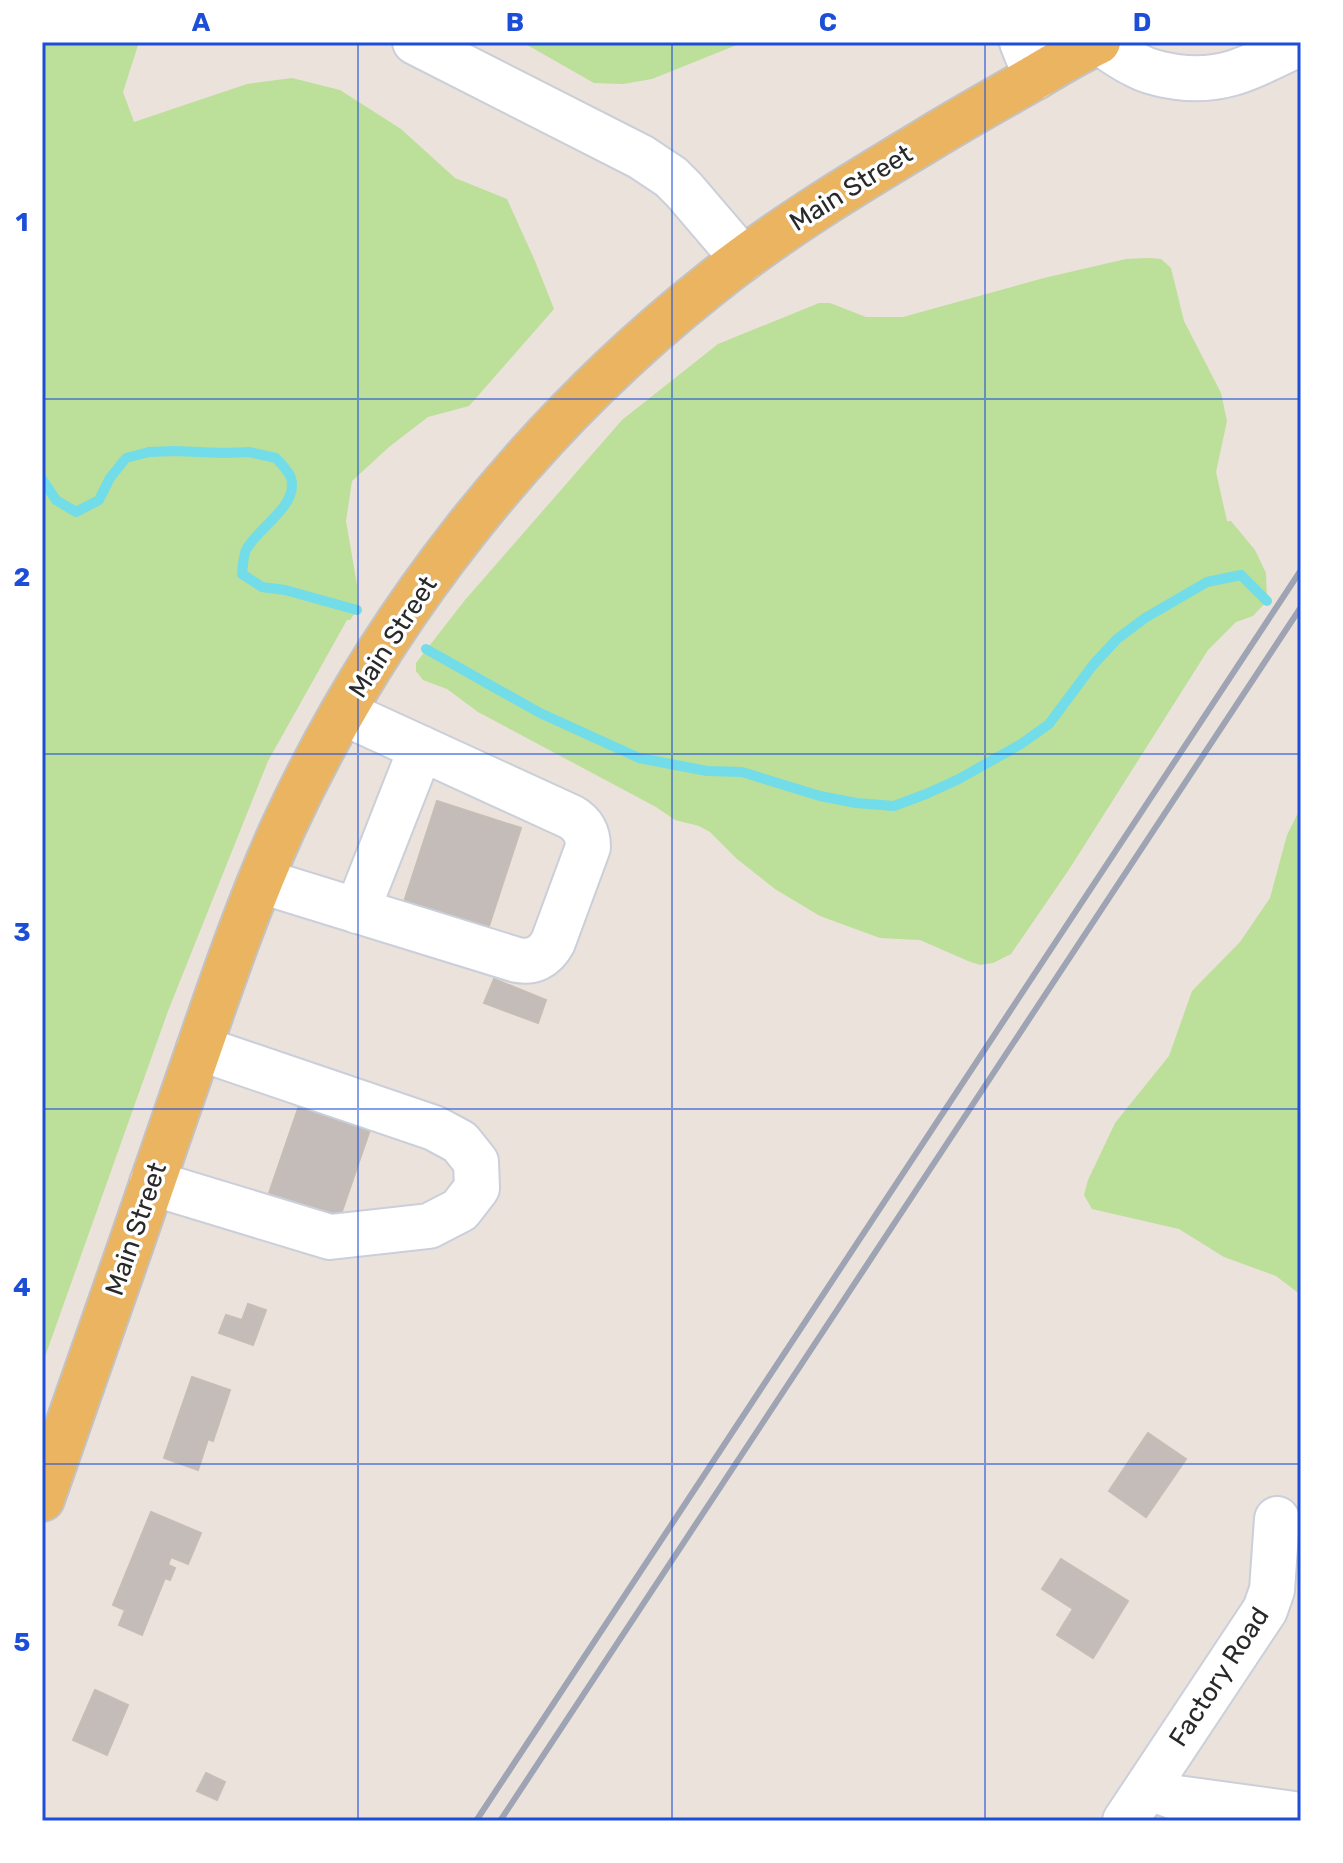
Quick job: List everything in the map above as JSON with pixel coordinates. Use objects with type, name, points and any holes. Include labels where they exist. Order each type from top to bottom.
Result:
[{"type":"main road","name":"Main Street","points":[[42,1499],[199,1048],[261,881],[290,814],[344,713],[414,601],[451,549],[577,404],[707,286],[839,194],[971,113],[1029,59],[1098,42]]},
{"type":"street","points":[[415,42],[641,157],[684,190],[743,259]]},
{"type":"street","points":[[1098,42],[1137,66],[1163,75],[1190,79],[1225,76],[1301,43]]},
{"type":"street","points":[[261,881],[523,961],[541,957],[553,942],[588,847],[585,829],[571,817],[344,713]]},
{"type":"street","points":[[357,911],[421,748]]},
{"type":"street","points":[[152,1183],[330,1237],[429,1226],[460,1210],[477,1188],[476,1162],[460,1142],[434,1128],[199,1048]]},
{"type":"street","name":"Factory Road","points":[[1137,1804],[1265,1610],[1272,1590],[1277,1519]]},
{"type":"street","points":[[1137,1804],[1177,1798],[1301,1815]]},
{"type":"green space","points":[[42,42],[139,42],[123,92],[134,122],[247,84],[292,78],[340,90],[401,129],[455,178],[507,199],[554,309],[469,406],[428,417],[352,481],[346,521],[357,585],[357,610],[347,620],[268,761],[168,1011],[42,1365]]},
{"type":"green space","points":[[522,42],[744,42],[652,79],[623,84],[594,83]]},
{"type":"green space","points":[[1126,259],[1161,259],[1171,268],[1184,321],[1221,393],[1227,421],[1216,472],[1227,521],[1231,521],[1255,550],[1266,573],[1267,601],[1253,616],[1236,622],[1208,650],[1070,868],[1011,954],[993,963],[980,965],[920,940],[880,938],[820,916],[775,889],[737,859],[710,832],[675,820],[478,712],[447,689],[423,680],[416,671],[416,663],[465,600],[622,420],[718,344],[819,303],[830,303],[866,317],[903,317],[1044,278]]},
{"type":"green space","points":[[1301,807],[1301,1295],[1276,1276],[1224,1257],[1179,1229],[1092,1209],[1084,1195],[1115,1123],[1169,1056],[1192,991],[1240,942],[1270,898],[1287,835]]},
{"type":"building","points":[[437,801],[521,828],[485,938],[401,911]]},
{"type":"building","points":[[494,979],[546,1000],[538,1023],[484,1003]]},
{"type":"building","points":[[301,1100],[372,1124],[339,1220],[268,1196]]},
{"type":"building","points":[[248,1304],[266,1310],[253,1345],[219,1333],[226,1315],[242,1320]]},
{"type":"building","points":[[192,1377],[230,1390],[213,1441],[208,1439],[198,1470],[164,1458]]},
{"type":"building","points":[[1148,1433],[1186,1459],[1146,1517],[1109,1491]]},
{"type":"building","points":[[151,1512],[201,1533],[188,1564],[171,1557],[168,1565],[175,1568],[170,1580],[165,1578],[142,1635],[119,1625],[125,1610],[113,1605]]},
{"type":"building","points":[[1061,1559],[1128,1601],[1093,1658],[1057,1635],[1073,1609],[1042,1589]]},
{"type":"building","points":[[95,1690],[128,1705],[107,1755],[73,1740]]},
{"type":"building","points":[[206,1773],[225,1782],[217,1800],[197,1791]]},
{"type":"waterway","points":[[42,479],[56,500],[76,512],[99,500],[110,478],[126,458],[149,452],[174,451],[249,452],[276,458],[291,478],[292,488],[283,507],[246,550],[242,574],[262,587],[285,590],[357,610]]},
{"type":"waterway","points":[[426,649],[540,713],[639,758],[707,771],[742,772],[820,796],[894,806],[959,779],[1021,744],[1049,724],[1093,665],[1117,639],[1145,618],[1207,582],[1241,575],[1267,601]]},
{"type":"railway","points":[[476,1821],[1301,570]]},
{"type":"railway","points":[[500,1821],[1301,607]]}]
